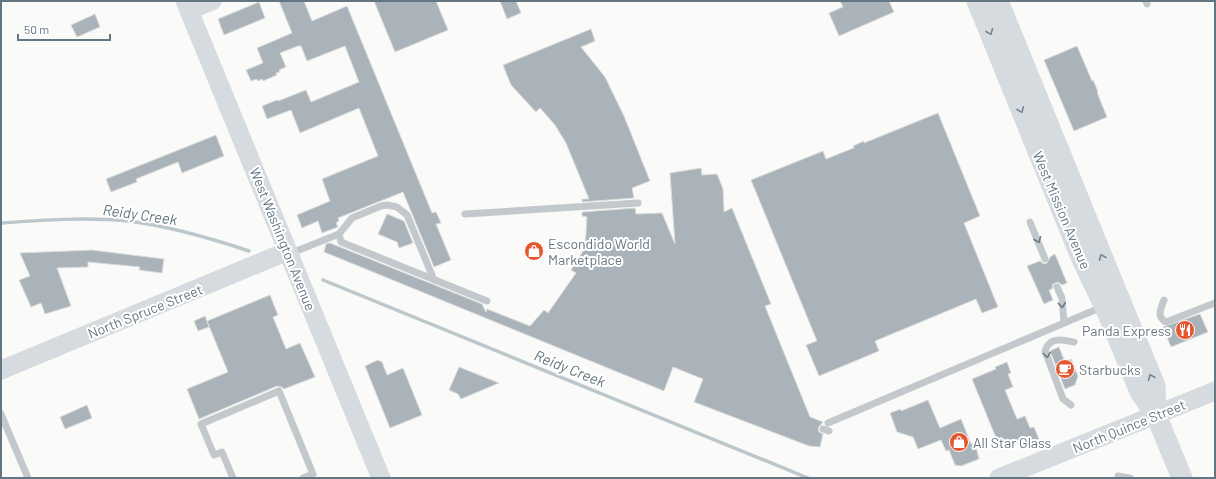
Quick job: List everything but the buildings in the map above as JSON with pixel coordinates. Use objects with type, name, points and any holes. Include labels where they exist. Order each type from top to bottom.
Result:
[{"type":"main road","points":[[187,6],[212,1]]},
{"type":"main road","name":"West Mission Avenue","points":[[977,1],[1081,256],[1104,306],[1140,392],[1156,415],[1182,478]]},
{"type":"main road","name":"West Mission Avenue","points":[[998,1],[1155,386],[1156,415]]},
{"type":"main road","name":"West Washington Avenue","points":[[187,6],[381,478]]},
{"type":"main road","name":"North Spruce Street","points":[[1,370],[289,253]]},
{"type":"main road","name":"North Quince Street","points":[[999,478],[1215,391]]},
{"type":"lane","points":[[466,214],[638,203]]},
{"type":"lane","points":[[289,253],[339,234],[352,218],[381,206],[388,205],[397,207],[407,215],[434,280]]},
{"type":"lane","points":[[1030,222],[1045,259]]},
{"type":"lane","points":[[339,234],[341,242],[487,301]]},
{"type":"lane","points":[[1057,287],[1062,298],[1064,323]]},
{"type":"lane","points":[[1164,300],[1160,314],[1162,320],[1166,322],[1215,303]]},
{"type":"lane","points":[[828,423],[1104,306]]},
{"type":"lane","points":[[1071,405],[1063,399],[1045,351],[1047,346],[1055,340],[1059,339],[1074,342]]},
{"type":"lane","points":[[233,478],[222,452],[214,455],[201,424],[279,391],[313,474],[303,478]]},
{"type":"lane","points":[[1,414],[28,478]]},
{"type":"lane","points":[[1118,476],[1130,478]]},
{"type":"waterway","name":"Reidy Creek","points":[[1,223],[80,219],[128,221],[190,233],[249,251]]},
{"type":"waterway","name":"Reidy Creek","points":[[323,280],[808,478]]},
{"type":"place","name":"Escondido World Marketplace","points":[[534,251]]},
{"type":"place","name":"Panda Express","points":[[1185,330]]},
{"type":"place","name":"Starbucks","points":[[1065,369]]},
{"type":"place","name":"All Star Glass","points":[[959,442]]}]
